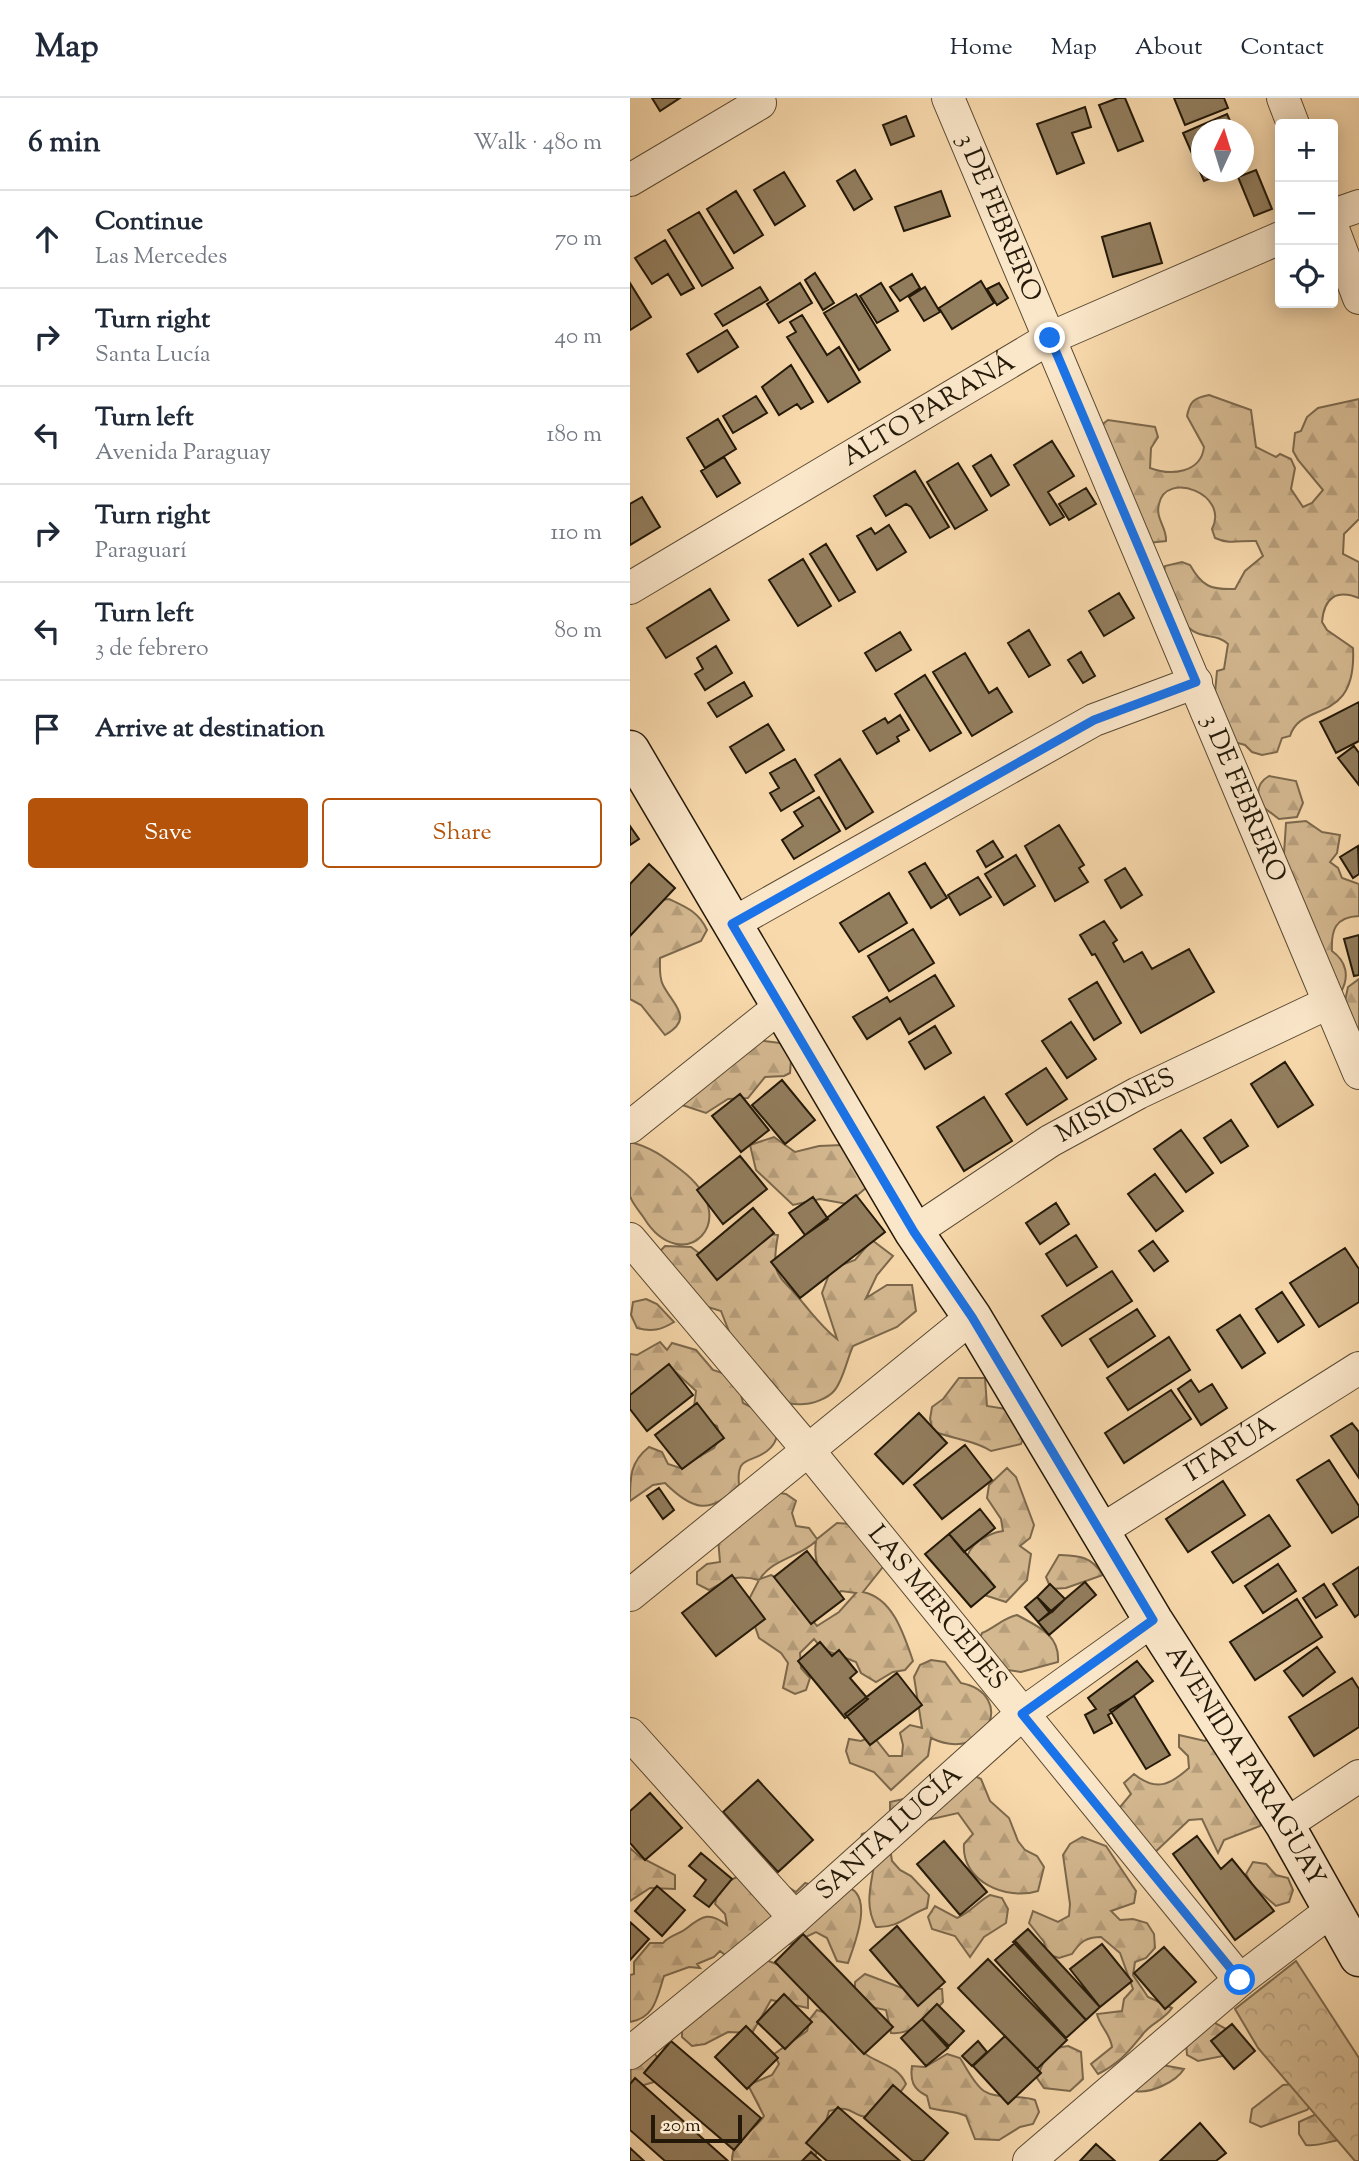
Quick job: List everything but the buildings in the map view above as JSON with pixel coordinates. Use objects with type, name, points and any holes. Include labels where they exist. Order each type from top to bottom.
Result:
[{"type":"street","name":"3 DE FEBRERO","points":[[948,98],[1359,1073]]},
{"type":"street","points":[[1283,98],[1291,119]]},
{"type":"street","points":[[630,180],[760,103]]},
{"type":"street","points":[[1338,213],[1359,206]]},
{"type":"street","name":"ALTO PARANÁ","points":[[630,588],[1050,338],[1275,240]]},
{"type":"street","points":[[1338,242],[1359,298]]},
{"type":"street","points":[[732,924],[1094,720],[1196,682]]},
{"type":"street","name":"AVENIDA PARAGUAY","points":[[630,750],[914,1232],[972,1317],[1153,1620],[1285,1825],[1359,1957]]},
{"type":"street","name":"MISIONES","points":[[914,1232],[1050,1141],[1328,1003]]},
{"type":"street","points":[[630,1127],[782,1005]]},
{"type":"street","name":"LAS MERCEDES","points":[[630,1239],[808,1450],[1240,1980]]},
{"type":"street","points":[[630,1595],[972,1317]]},
{"type":"street","name":"ITAPÚA","points":[[1102,1531],[1359,1368]]},
{"type":"street","name":"SANTA LUCÍA","points":[[630,2053],[795,1918],[1022,1714],[1153,1620]]},
{"type":"street","points":[[630,1734],[795,1918]]},
{"type":"street","points":[[1285,1825],[1359,1776]]},
{"type":"street","points":[[1029,2161],[1240,1980],[1332,1910]]},
{"type":"green space","points":[[1209,395],[1251,410],[1256,447],[1276,457],[1280,454],[1291,459],[1295,468],[1291,489],[1303,507],[1312,503],[1323,490],[1293,451],[1295,433],[1301,431],[1307,417],[1318,408],[1359,399],[1359,519],[1344,534],[1343,554],[1359,562],[1359,598],[1338,595],[1333,598],[1325,607],[1322,622],[1327,630],[1353,648],[1352,673],[1346,690],[1338,701],[1296,725],[1290,736],[1282,738],[1277,752],[1262,755],[1234,742],[1215,693],[1217,671],[1224,669],[1228,644],[1221,639],[1191,630],[1181,619],[1162,584],[1165,566],[1182,562],[1190,565],[1208,585],[1219,589],[1235,589],[1245,571],[1263,556],[1256,541],[1231,542],[1215,538],[1212,529],[1215,516],[1212,506],[1205,497],[1184,488],[1173,489],[1164,494],[1159,504],[1166,541],[1148,543],[1100,426],[1108,420],[1155,427],[1158,437],[1151,448],[1150,468],[1167,472],[1184,470],[1197,462],[1204,447],[1187,416],[1188,411],[1193,401]]},
{"type":"green space","points":[[1269,776],[1296,781],[1303,803],[1297,817],[1279,819],[1262,806],[1259,789]]},
{"type":"green space","points":[[1306,821],[1322,832],[1340,835],[1337,853],[1330,862],[1338,868],[1342,878],[1359,884],[1359,916],[1340,922],[1332,937],[1332,951],[1341,959],[1346,975],[1341,992],[1283,869],[1286,823]]},
{"type":"green space","points":[[669,899],[696,914],[707,930],[701,941],[660,958],[662,982],[680,1017],[674,1029],[665,1035],[641,1005],[630,999],[630,932],[655,901]]},
{"type":"green space","points":[[1359,979],[1359,1048],[1345,1001],[1348,987]]},
{"type":"green space","points":[[747,1039],[780,1043],[791,1060],[790,1073],[765,1077],[748,1098],[728,1099],[706,1113],[676,1103]]},
{"type":"green space","points":[[774,1137],[795,1152],[819,1146],[842,1145],[867,1187],[847,1204],[820,1199],[793,1205],[756,1170],[750,1145]]},
{"type":"green space","points":[[630,1142],[663,1157],[700,1189],[708,1207],[708,1224],[702,1236],[690,1243],[675,1244],[659,1236],[644,1218],[630,1196]]},
{"type":"green space","points":[[752,1232],[778,1235],[775,1260],[778,1274],[837,1339],[822,1293],[831,1269],[855,1260],[872,1240],[893,1256],[877,1275],[866,1298],[887,1285],[912,1285],[916,1311],[897,1327],[853,1346],[840,1382],[828,1396],[804,1404],[787,1403],[772,1397],[750,1374],[721,1311],[653,1290],[646,1266],[665,1246],[691,1247],[712,1263]]},
{"type":"green space","points":[[646,1299],[657,1304],[674,1322],[656,1330],[637,1328],[631,1315],[633,1302]]},
{"type":"green space","points":[[660,1342],[667,1350],[672,1343],[696,1350],[713,1370],[737,1378],[743,1403],[765,1416],[775,1429],[777,1436],[774,1443],[761,1455],[742,1464],[739,1485],[719,1502],[701,1506],[693,1504],[665,1483],[653,1485],[630,1501],[632,1471],[638,1458],[649,1447],[662,1452],[668,1464],[680,1468],[714,1448],[720,1437],[717,1426],[693,1415],[696,1391],[669,1366],[634,1392],[630,1398],[630,1354],[637,1355]]},
{"type":"green space","points":[[959,1378],[985,1378],[987,1406],[1012,1410],[1025,1432],[1021,1444],[991,1451],[978,1444],[933,1431],[930,1419],[932,1407],[943,1399]]},
{"type":"green space","points":[[1007,1468],[1016,1477],[1034,1525],[1030,1538],[1020,1546],[1031,1554],[1027,1580],[1006,1602],[981,1594],[971,1575],[967,1557],[974,1545],[985,1537],[1003,1531],[1001,1519],[987,1498],[989,1485]]},
{"type":"green space","points":[[773,1492],[786,1494],[796,1501],[792,1513],[796,1526],[809,1528],[817,1539],[837,1523],[851,1524],[886,1563],[863,1592],[882,1602],[890,1610],[901,1629],[913,1661],[905,1670],[893,1672],[876,1682],[861,1673],[856,1662],[822,1649],[814,1639],[800,1653],[801,1668],[810,1678],[806,1690],[795,1694],[783,1688],[788,1663],[781,1653],[759,1638],[747,1603],[759,1580],[745,1577],[733,1579],[709,1590],[697,1584],[697,1572],[707,1564],[720,1562],[718,1538]],"holes":[[[816,1541],[819,1571],[831,1590],[837,1595],[841,1591],[856,1593],[839,1612],[817,1626],[778,1579],[771,1575],[760,1579],[779,1562]]]},
{"type":"green space","points":[[1059,1555],[1084,1558],[1094,1564],[1103,1575],[1066,1588],[1051,1589],[1046,1577]]},
{"type":"green space","points":[[1017,1615],[1052,1638],[1058,1653],[1058,1662],[1021,1672],[988,1667],[977,1645],[982,1633]]},
{"type":"green space","points":[[931,1660],[945,1662],[961,1683],[978,1690],[988,1700],[991,1712],[988,1725],[980,1735],[968,1742],[951,1744],[931,1738],[928,1756],[891,1790],[874,1772],[850,1763],[846,1751],[849,1739],[861,1741],[873,1736],[889,1756],[902,1756],[900,1733],[910,1725],[922,1728],[914,1677],[920,1665]]},
{"type":"green space","points":[[1215,1732],[1263,1814],[1260,1826],[1224,1840],[1218,1853],[1202,1819],[1189,1820],[1151,1856],[1115,1813],[1131,1794],[1124,1783],[1134,1774],[1142,1780],[1156,1784],[1175,1779],[1189,1768],[1188,1756],[1179,1747],[1179,1735],[1205,1741]]},
{"type":"green space","points":[[969,1773],[981,1779],[990,1801],[1009,1818],[1018,1841],[1025,1850],[1037,1856],[1044,1867],[1038,1891],[1013,1893],[988,1885],[978,1878],[965,1857],[964,1844],[973,1834],[958,1813],[896,1827],[890,1815],[890,1802],[939,1791]]},
{"type":"green space","points":[[874,1830],[890,1848],[892,1861],[929,1895],[927,1908],[884,1927],[876,1927],[870,1912],[869,1897],[874,1866],[858,1846],[862,1834]]},
{"type":"green space","points":[[1082,1837],[1106,1846],[1136,1891],[1134,1903],[1111,1911],[1120,1920],[1133,1919],[1147,1923],[1154,1934],[1155,1948],[1146,1958],[1135,1962],[1133,1975],[1148,1997],[1172,2008],[1146,2030],[1118,2061],[1098,2074],[1091,2064],[1112,2047],[1097,2014],[1122,2011],[1124,1999],[1133,1989],[1120,1953],[1101,1937],[1096,1937],[1084,1941],[1072,1954],[1059,1958],[1047,1954],[1044,1942],[1029,1923],[1033,1911],[1058,1922],[1069,1916],[1070,1904],[1063,1855],[1070,1844]]},
{"type":"green space","points":[[630,1848],[640,1857],[675,1875],[675,1889],[650,1888],[630,1901]]},
{"type":"green space","points":[[1253,1862],[1266,1864],[1276,1875],[1288,1878],[1293,1890],[1289,1902],[1276,1906],[1252,1885],[1246,1874]]},
{"type":"green space","points":[[737,1877],[774,1878],[796,1892],[805,1883],[829,1888],[843,1886],[853,1890],[859,1898],[861,1908],[858,1932],[848,1963],[837,1961],[827,1938],[816,1932],[793,1943],[730,1959],[720,1951],[714,1957],[697,1964],[700,1968],[689,1967],[664,1976],[650,2011],[638,2020],[630,2022],[630,1975],[634,1974],[634,1962],[650,1943],[663,1943],[702,1918],[716,1918],[727,1925],[725,1914],[715,1904],[722,1887]]},
{"type":"green space","points":[[990,1895],[1002,1898],[1008,1909],[1006,1923],[984,1937],[970,1957],[955,1936],[932,1929],[928,1917],[935,1906],[957,1918]]},
{"type":"green space","points":[[766,1960],[779,1965],[808,1994],[808,2008],[771,2000],[752,2033],[728,2032],[705,2044],[692,2046],[682,2037],[682,2025]]},
{"type":"green space","points":[[1296,1961],[1359,2058],[1359,2161],[1355,2161],[1258,2048],[1235,2009]]},
{"type":"green space","points":[[865,1974],[902,1988],[942,1989],[943,2002],[914,2028],[891,2033],[886,2010],[861,2005],[855,1995],[855,1982]]},
{"type":"green space","points":[[817,2010],[832,2018],[860,2050],[899,2073],[906,2084],[889,2104],[872,2116],[862,2116],[843,2109],[829,2111],[814,2161],[732,2161],[735,2146],[764,2116],[748,2085],[772,2075],[779,2064],[774,2054],[807,2031],[810,2019]]},
{"type":"green space","points":[[1202,2022],[1215,2023],[1232,2032],[1223,2056],[1198,2061],[1187,2055],[1186,2042]]},
{"type":"green space","points":[[1068,2046],[1081,2052],[1083,2079],[1070,2091],[1044,2088],[1037,2078],[1044,2060],[1055,2049]]},
{"type":"green space","points":[[650,2047],[657,2057],[654,2082],[631,2089],[630,2050]]},
{"type":"green space","points":[[947,2054],[960,2058],[984,2091],[1035,2100],[1039,2112],[1033,2124],[1020,2127],[999,2140],[975,2139],[966,2116],[930,2108],[927,2096],[914,2084],[912,2066],[925,2067]]},
{"type":"green space","points":[[1146,2062],[1184,2069],[1162,2086],[1148,2091],[1135,2091],[1130,2080]]},
{"type":"green space","points":[[1296,2084],[1315,2101],[1307,2110],[1261,2127],[1250,2122],[1252,2109],[1283,2085]]},
{"type":"green space","points":[[1323,2111],[1341,2140],[1306,2145],[1299,2134],[1299,2122]]},
{"type":"route","points":[[1050,338],[1196,682],[1094,720],[732,924],[914,1232],[972,1317],[1153,1620],[1022,1714],[1240,1980]]}]
